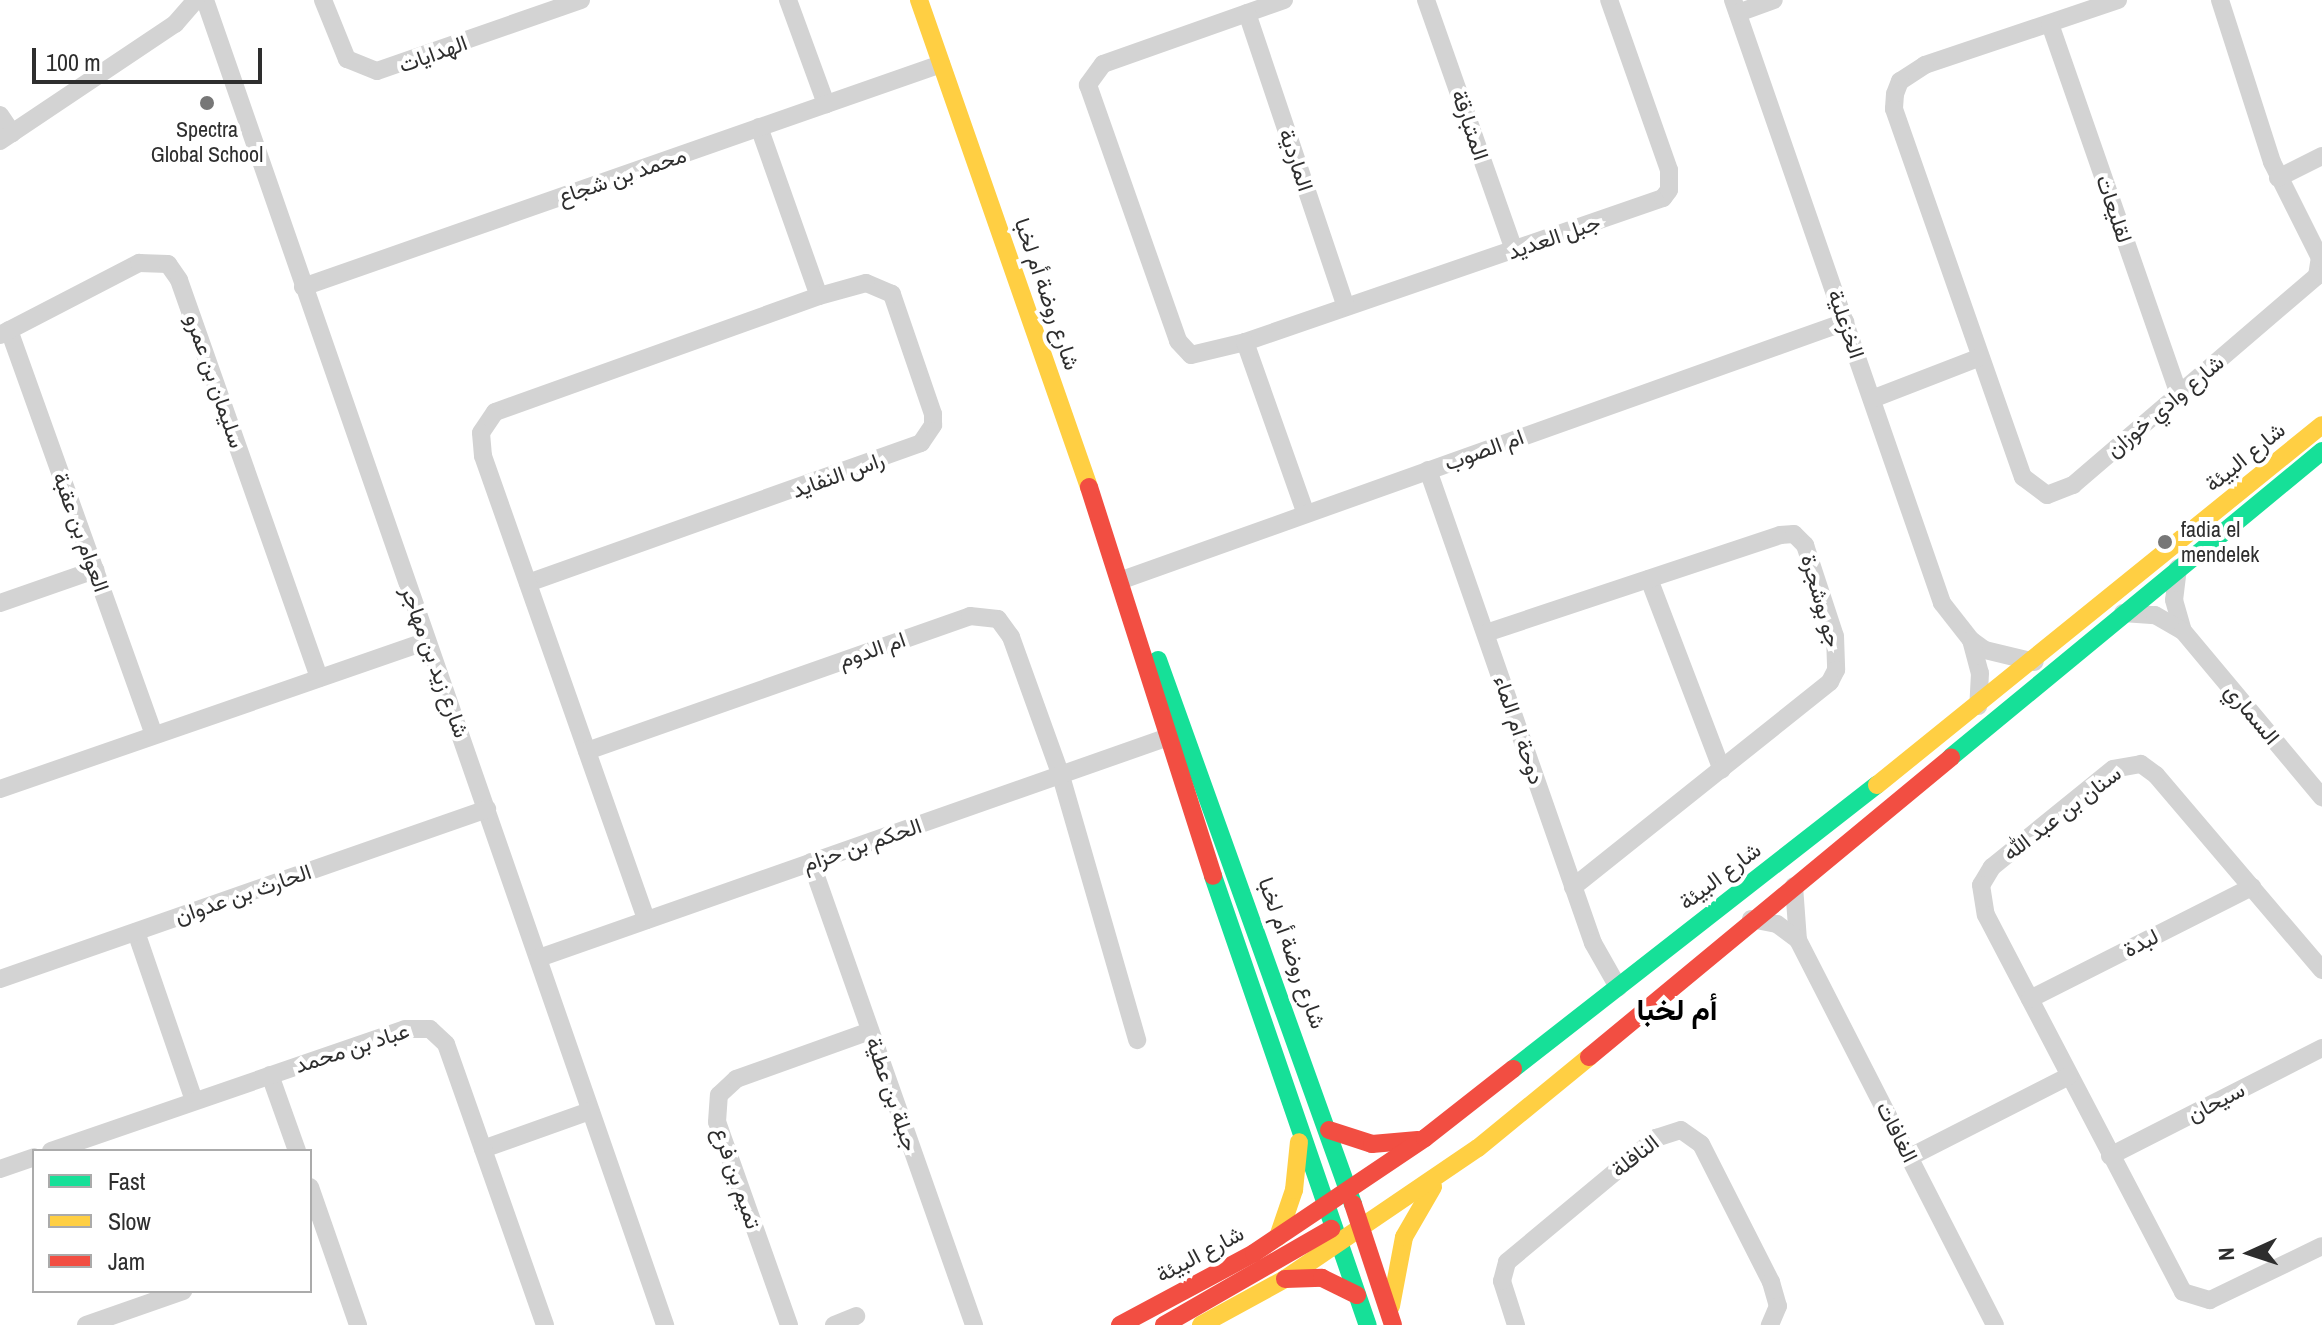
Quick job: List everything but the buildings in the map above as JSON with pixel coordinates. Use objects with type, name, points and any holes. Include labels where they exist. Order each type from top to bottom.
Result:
[{"type":"street","points":[[0,115],[6,137],[175,24],[196,0]]},
{"type":"street","name":"شارع زيد بن مهاجر","points":[[205,0],[665,1325]]},
{"type":"street","name":"الهدايات","points":[[323,0],[343,54],[369,71],[403,65],[581,0]]},
{"type":"street","points":[[788,0],[826,104]]},
{"type":"street","name":"شارع روضة أم لخبا","points":[[919,0],[1122,580],[1166,738],[1368,1325]]},
{"type":"street","name":"جبل العديد","points":[[1284,0],[1103,64],[1088,85],[1183,350],[1199,356],[1656,202],[1669,190],[1669,170],[1609,0]]},
{"type":"street","name":"المتبارقة","points":[[1426,0],[1514,250]]},
{"type":"street","points":[[1736,6],[1774,0]]},
{"type":"street","name":"شارع وادي خوزان","points":[[2118,0],[1911,71],[1895,94],[1894,109],[1978,358],[2023,477],[2047,495],[2073,485],[2317,276],[2316,248],[2278,178],[2220,0]]},
{"type":"street","name":"الخزعلية","points":[[1736,6],[1942,603],[1971,640],[2001,657],[2035,662]]},
{"type":"street","name":"الماردية","points":[[1247,13],[1346,307]]},
{"type":"street","name":"لقليعات","points":[[2050,24],[2179,394]]},
{"type":"street","name":"محمد بن شجاع","points":[[303,287],[941,64]]},
{"type":"street","points":[[759,127],[819,296]]},
{"type":"street","points":[[2278,178],[2322,156]]},
{"type":"street","name":"سليمان بن عمرو","points":[[5,332],[139,263],[168,264],[179,280],[319,678]]},
{"type":"street","name":"راس النفايد","points":[[528,583],[921,443],[933,425],[933,414],[892,294],[866,283],[819,296],[509,407],[485,420],[483,456],[646,920]]},
{"type":"street","name":"ام الصوب","points":[[1122,580],[1845,322]]},
{"type":"street","name":"العوام بن عقبة","points":[[5,332],[154,735]]},
{"type":"street","points":[[1245,342],[1306,514]]},
{"type":"street","points":[[1872,399],[1978,358]]},
{"type":"street","name":"شارع البيئة","points":[[1120,1325],[1278,1237],[1425,1138],[2035,662],[2322,425]]},
{"type":"street","name":"شارع البيئة","points":[[1201,1325],[1228,1317],[1285,1279],[1336,1235],[1362,1229],[1449,1170],[2322,451]]},
{"type":"street","name":"دوحة ام الماء","points":[[1428,470],[1593,943],[1618,987]]},
{"type":"street","name":"جو بوشجرة","points":[[1486,633],[1786,533],[1805,545],[1835,636],[1836,670],[1820,694],[1573,887]]},
{"type":"street","name":"السماري","points":[[2178,568],[2174,600],[2183,631]]},
{"type":"street","points":[[0,603],[95,570]]},
{"type":"street","points":[[1649,579],[1722,770]]},
{"type":"street","name":"شارع روضة أم لخبا","points":[[1130,604],[1143,621],[1186,731],[1329,1130],[1393,1323]]},
{"type":"street","name":"السماري","points":[[2123,613],[2155,615],[2183,631],[2322,797]]},
{"type":"street","name":"ام الدوم","points":[[587,751],[982,614],[998,619],[1011,637],[1061,776],[1137,1040]]},
{"type":"street","name":"الخزعلية","points":[[1971,640],[1980,673],[1978,706]]},
{"type":"street","points":[[0,789],[427,641]]},
{"type":"street","name":"الحكم بن حزام","points":[[539,958],[1186,731]]},
{"type":"street","name":"سنان بن عبد الله","points":[[2322,970],[2148,767],[2132,763],[2113,769],[1992,867],[1981,885],[1986,915],[2174,1280],[2195,1299],[2225,1295],[2322,1246]]},
{"type":"street","name":"الحارث بن عدوان","points":[[0,979],[487,809]]},
{"type":"street","name":"جبلة بن عطية","points":[[811,862],[974,1325]]},
{"type":"street","name":"الغافات","points":[[1794,886],[1798,940],[1995,1325]]},
{"type":"street","name":"لبدة","points":[[2030,999],[2252,887]]},
{"type":"street","points":[[1751,919],[1777,924],[1798,940]]},
{"type":"street","points":[[136,932],[194,1100]]},
{"type":"street","points":[[1164,1325],[1336,1235],[1355,1209],[1603,1016],[1618,987]]},
{"type":"street","name":"عباد بن محمد","points":[[57,1149],[405,1029],[430,1029],[446,1044],[545,1325]]},
{"type":"street","name":"تميم بن فرع","points":[[789,1325],[717,1122],[719,1095],[736,1079],[870,1031]]},
{"type":"street","name":"سيحان","points":[[2110,1156],[2322,1048]]},
{"type":"street","points":[[270,1075],[296,1149]]},
{"type":"street","points":[[1910,1157],[2069,1076]]},
{"type":"street","points":[[483,1149],[590,1111]]},
{"type":"street","points":[[1278,1237],[1294,1190],[1298,1126]]},
{"type":"street","points":[[1329,1130],[1372,1144],[1425,1138]]},
{"type":"street","name":"النافلة","points":[[1516,1325],[1502,1281],[1507,1262],[1656,1138],[1681,1130],[1701,1144],[1771,1282],[1778,1306],[1770,1325]]},
{"type":"street","points":[[0,1169],[32,1158]]},
{"type":"street","points":[[1393,1323],[1393,1279],[1404,1237],[1423,1201],[1449,1170]]},
{"type":"street","points":[[1336,1235],[1349,1190]]},
{"type":"street","points":[[312,1193],[358,1325]]},
{"type":"street","points":[[312,1245],[328,1240]]},
{"type":"street","points":[[1285,1279],[1322,1278],[1357,1295]]},
{"type":"street","points":[[86,1325],[177,1293]]},
{"type":"street","points":[[834,1325],[856,1316]]},
{"type":"traffic: fast","points":[[1951,757],[2322,451]]},
{"type":"traffic: fast","points":[[1158,660],[1353,1204]]},
{"type":"traffic: fast","points":[[1513,1069],[1877,785]]},
{"type":"traffic: fast","points":[[1213,876],[1368,1325]]},
{"type":"traffic: slow","points":[[919,0],[1089,487]]},
{"type":"traffic: slow","points":[[1877,785],[2322,425]]},
{"type":"traffic: slow","points":[[1201,1325],[1285,1279],[1478,1148],[1589,1057]]},
{"type":"traffic: slow","points":[[1278,1237],[1294,1190],[1299,1142]]},
{"type":"traffic: slow","points":[[1391,1306],[1404,1237],[1433,1187]]},
{"type":"traffic: jam","points":[[1089,487],[1213,876]]},
{"type":"traffic: jam","points":[[1589,1057],[1951,757]]},
{"type":"traffic: jam","points":[[1120,1325],[1254,1253],[1425,1138],[1513,1069]]},
{"type":"traffic: jam","points":[[1329,1130],[1372,1144],[1418,1140]]},
{"type":"traffic: jam","points":[[1353,1204],[1393,1325]]},
{"type":"traffic: jam","points":[[1164,1325],[1331,1229]]},
{"type":"traffic: jam","points":[[1285,1279],[1322,1278],[1357,1295]]},
{"type":"place","name":"Spectra Global School","points":[[207,103]]},
{"type":"place","name":"fadia el mendelek","points":[[2165,542]]},
{"type":"district","name":"أم لخبا","points":[[1677,1009]]}]
